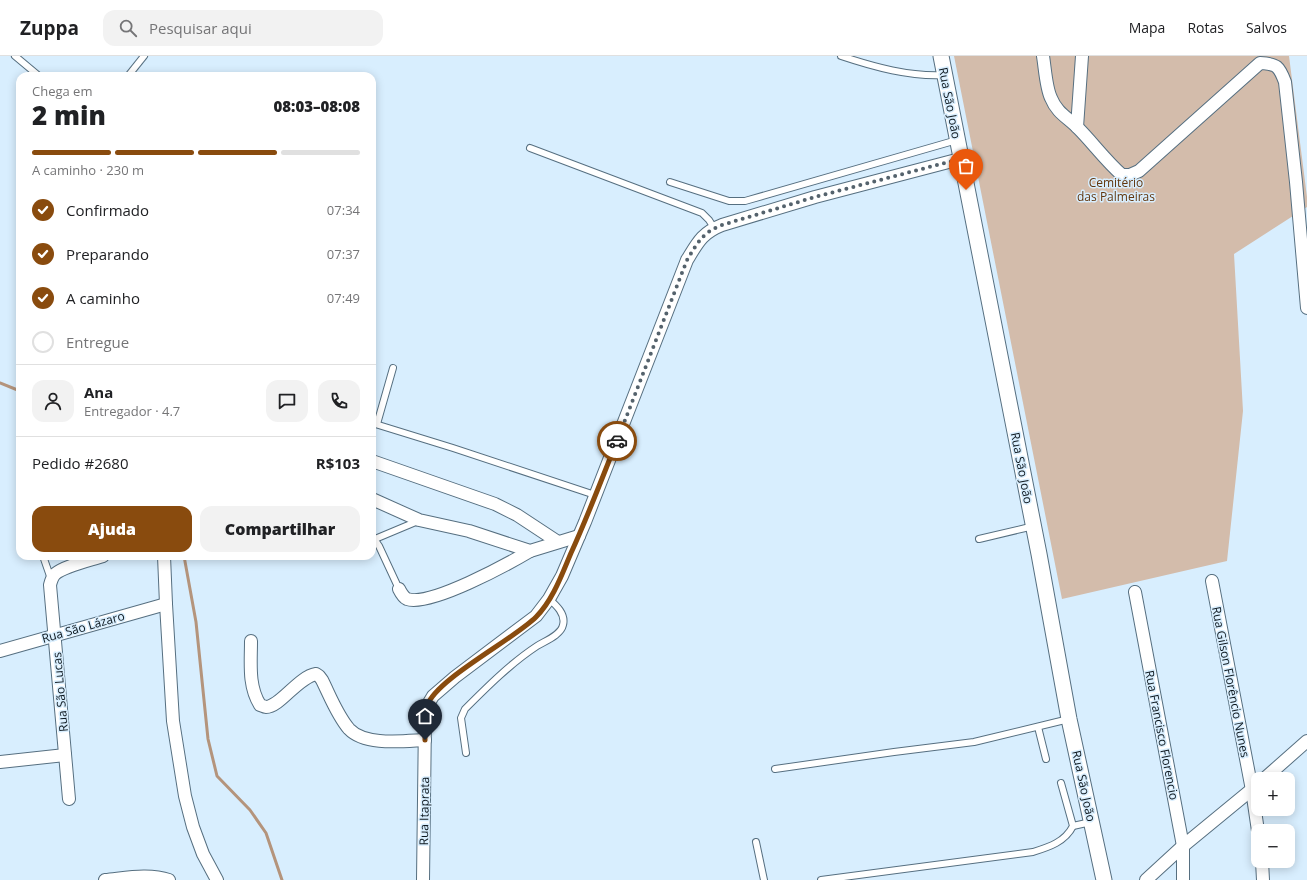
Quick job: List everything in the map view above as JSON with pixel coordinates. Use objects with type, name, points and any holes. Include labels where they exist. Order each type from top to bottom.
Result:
[{"type":"street","name":"Rua São João","points":[[941,56],[960,159],[1034,526],[1069,719],[1104,880]]},
{"type":"street","points":[[1043,56],[1050,97],[1057,109],[1063,117],[1077,127],[1122,175],[1130,175],[1139,171],[1260,63],[1272,63],[1280,69],[1285,82],[1286,90],[1307,308]]},
{"type":"street","points":[[1077,127],[1082,56]]},
{"type":"street","name":"Rua Itaprata","points":[[423,880],[425,719],[427,706],[433,696],[454,677],[536,616],[549,599],[562,576],[579,536],[687,260],[701,237],[714,228],[815,197],[960,159]]},
{"type":"street","points":[[376,462],[495,504],[517,515],[558,542]]},
{"type":"street","points":[[376,501],[419,520],[469,531],[530,551]]},
{"type":"street","points":[[399,589],[406,598],[420,599],[436,596],[481,578],[530,551],[579,536]]},
{"type":"street","points":[[50,582],[55,574],[62,569],[90,560]]},
{"type":"street","points":[[164,560],[172,721],[185,796],[193,827],[203,854],[216,880]]},
{"type":"street","name":"Rua Gilson Florêncio Nunes","points":[[1212,581],[1252,772]]},
{"type":"street","name":"Rua São Lucas","points":[[50,582],[69,799]]},
{"type":"street","name":"Rua Francisco Florencio","points":[[1135,592],[1183,846],[1183,880]]},
{"type":"street","name":"Rua São Lázaro","points":[[0,651],[55,634],[166,604]]},
{"type":"street","points":[[251,641],[251,678],[256,698],[260,705],[266,707],[274,704],[305,678],[316,674],[322,680],[342,719],[350,730],[361,736],[374,740],[397,742],[425,740]]},
{"type":"street","points":[[1273,772],[1306,746]]},
{"type":"street","points":[[0,762],[65,755]]},
{"type":"street","points":[[1146,880],[1183,846],[1251,790]]},
{"type":"street","points":[[1262,868],[1263,880]]},
{"type":"street","points":[[105,880],[136,876],[159,876],[169,880]]},
{"type":"lane","points":[[15,56],[34,72]]},
{"type":"lane","points":[[131,72],[144,56]]},
{"type":"lane","points":[[841,56],[872,66],[928,76],[945,75]]},
{"type":"lane","points":[[670,182],[729,202],[745,201],[957,140]]},
{"type":"lane","points":[[530,148],[702,213],[714,228]]},
{"type":"lane","points":[[376,420],[393,368]]},
{"type":"lane","points":[[376,423],[595,496]]},
{"type":"lane","points":[[376,536],[419,520]]},
{"type":"lane","points":[[979,539],[1034,526]]},
{"type":"lane","points":[[376,543],[399,589]]},
{"type":"lane","points":[[44,560],[50,582]]},
{"type":"lane","points":[[466,753],[461,718],[465,709],[518,660],[559,632],[563,625],[563,616],[558,607],[549,599]]},
{"type":"lane","points":[[775,769],[974,742],[1069,719]]},
{"type":"lane","points":[[1038,727],[1046,759]]},
{"type":"lane","points":[[822,880],[1033,852],[1060,842],[1067,837],[1073,826],[1061,783]]},
{"type":"lane","points":[[1073,826],[1092,822]]},
{"type":"lane","points":[[756,842],[764,880]]},
{"type":"green space","name":"Cemitério das Palmeiras","points":[[954,56],[1289,56],[1307,207],[1234,254],[1243,411],[1227,561],[1062,599]]},
{"type":"waterway","points":[[0,383],[16,389]]},
{"type":"waterway","points":[[185,560],[196,622],[208,739],[217,776],[250,810],[266,833],[282,880]]},
{"type":"way so far","points":[[617,441],[687,260],[701,237],[714,228],[777,208],[960,159],[966,190]]},
{"type":"route","points":[[425,740],[425,719],[427,706],[433,696],[454,677],[536,616],[549,599],[562,576],[617,441]]}]
